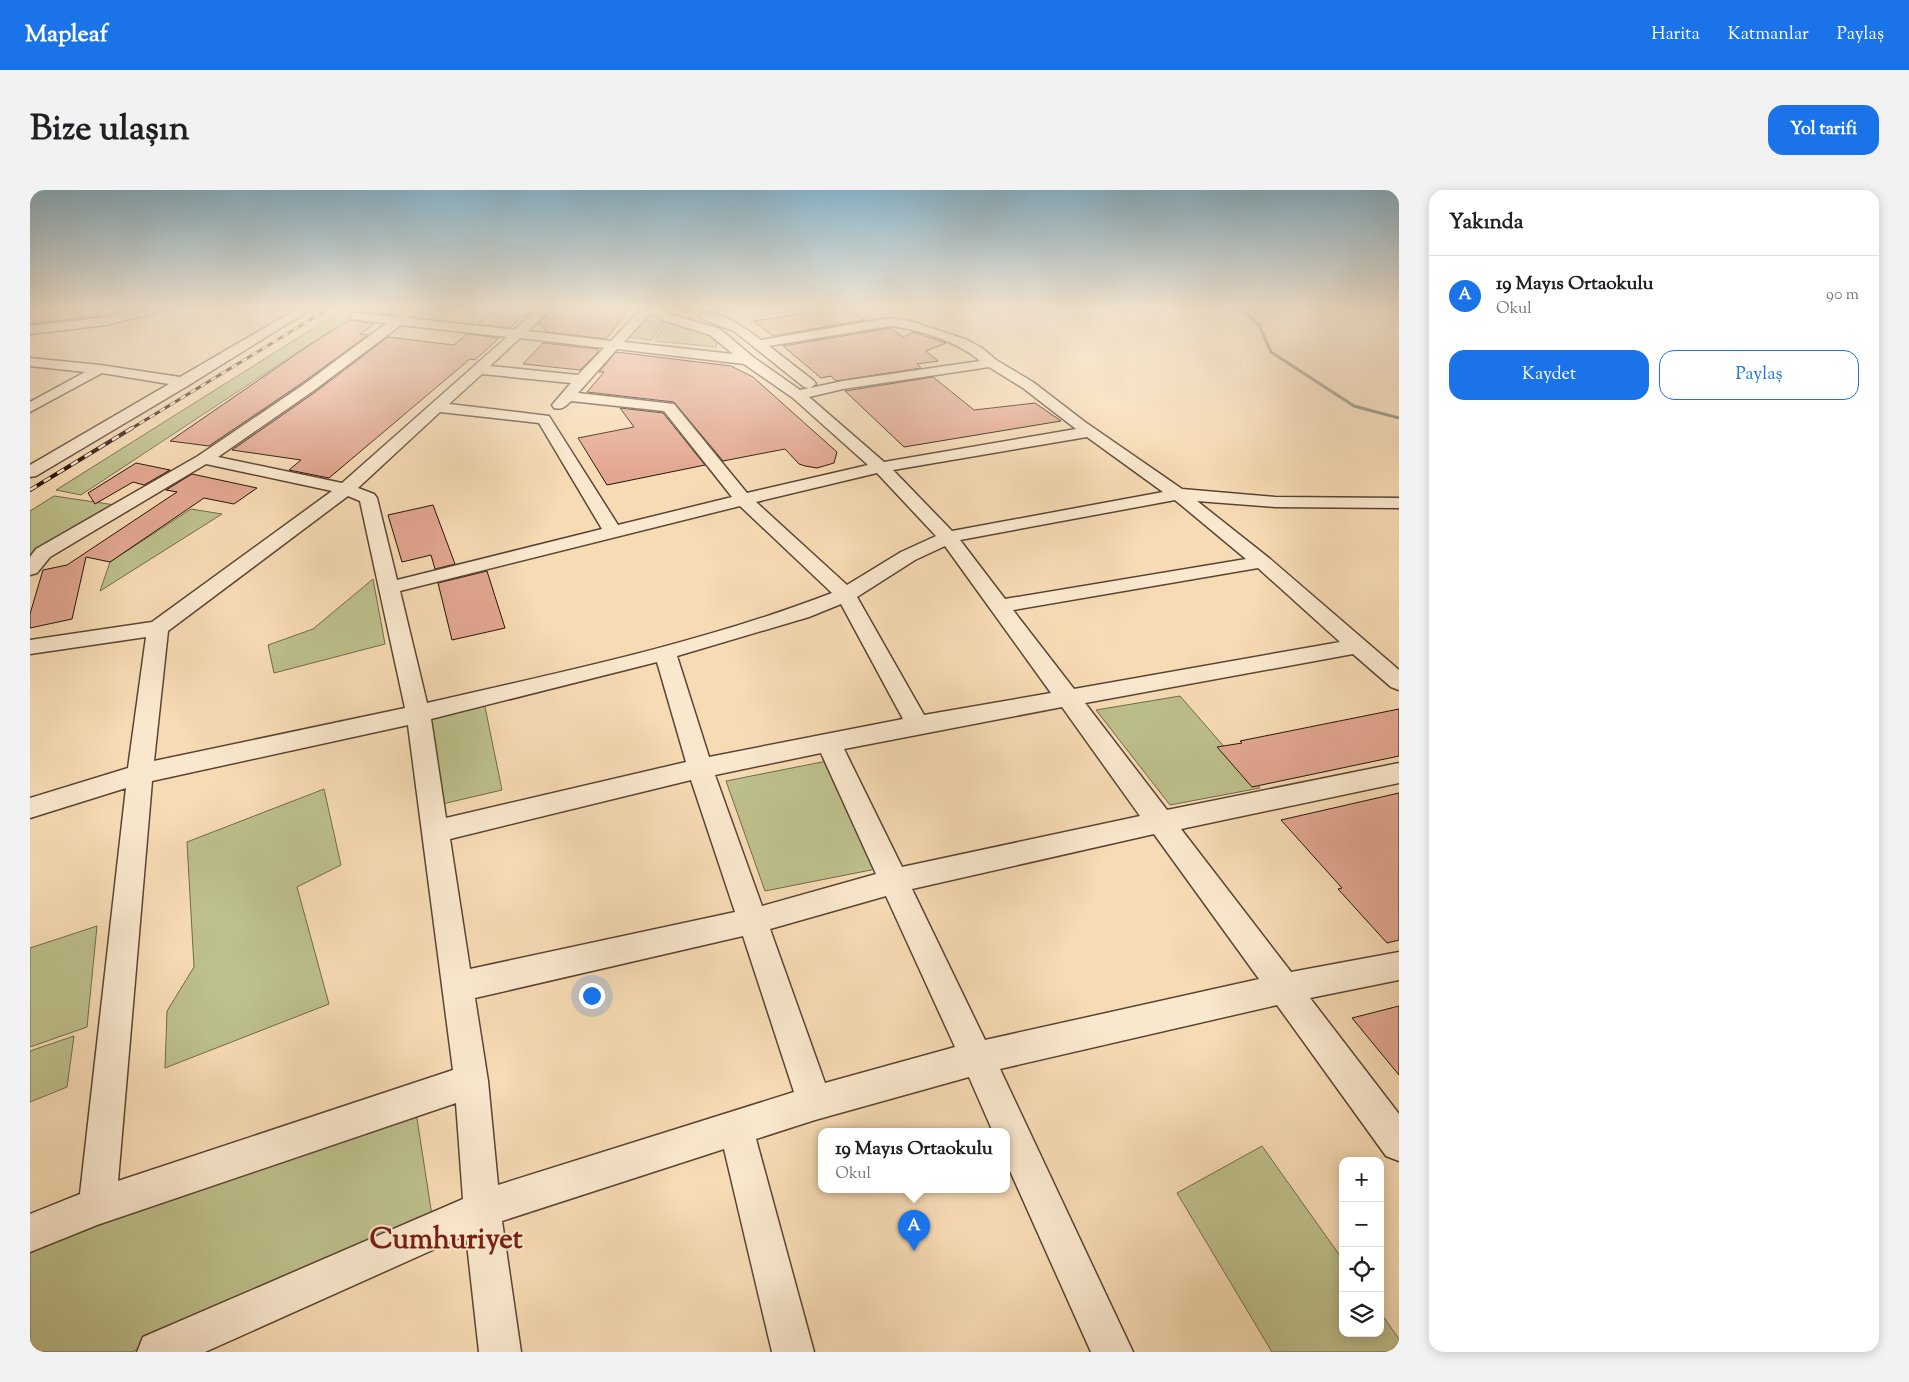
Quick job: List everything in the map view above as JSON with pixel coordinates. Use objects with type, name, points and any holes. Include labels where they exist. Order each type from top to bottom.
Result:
[{"type":"street","points":[[42,363],[100,369],[184,382]]},
{"type":"street","points":[[30,472],[215,363]]},
{"type":"street","points":[[30,569],[43,553],[204,459],[341,363]]},
{"type":"street","points":[[30,647],[158,628],[346,488],[484,363]]},
{"type":"street","points":[[544,419],[568,396],[596,363]]},
{"type":"street","points":[[753,363],[798,395],[881,468],[948,537],[1286,988],[1399,1143]]},
{"type":"street","points":[[783,363],[817,391]]},
{"type":"street","points":[[798,395],[843,385],[989,363]]},
{"type":"street","points":[[991,363],[1028,385],[1089,432],[1178,494],[1262,562],[1399,682]]},
{"type":"street","points":[[30,408],[100,369]]},
{"type":"street","points":[[478,369],[582,380]]},
{"type":"street","points":[[568,396],[669,407],[742,498],[846,595],[918,725]]},
{"type":"street","points":[[437,407],[544,419]]},
{"type":"street","points":[[544,419],[612,530]]},
{"type":"street","points":[[389,588],[612,530],[854,472],[1089,432]]},
{"type":"street","points":[[204,459],[346,488],[368,498],[418,714],[470,1081],[482,1209],[500,1352]]},
{"type":"street","points":[[30,808],[140,774],[418,714],[626,664],[664,653],[802,612],[846,595],[908,556],[948,537],[1178,494],[1275,502],[1399,503]]},
{"type":"street","points":[[999,606],[1262,562]]},
{"type":"street","points":[[97,1206],[140,774],[158,628]]},
{"type":"street","points":[[434,832],[700,768],[918,725],[1357,646]]},
{"type":"street","points":[[664,653],[700,768],[815,1103]]},
{"type":"street","points":[[829,743],[1009,1128]]},
{"type":"street","points":[[457,986],[753,921],[894,881],[1160,822],[1399,772]]},
{"type":"street","points":[[158,1352],[482,1209],[815,1103],[977,1058],[1286,988],[1399,966]]},
{"type":"street","points":[[30,1233],[97,1206],[470,1081]]},
{"type":"street","points":[[736,1128],[793,1352]]},
{"type":"street","points":[[1010,1130],[1112,1352]]},
{"type":"green space","points":[[258,363],[281,363],[81,495],[56,490]]},
{"type":"green space","points":[[54,496],[115,505],[30,568],[30,511]]},
{"type":"green space","points":[[191,509],[222,514],[100,591],[110,562]]},
{"type":"green space","points":[[373,579],[385,644],[274,673],[268,645],[313,629]]},
{"type":"green space","points":[[1180,696],[1260,788],[1170,805],[1096,710]]},
{"type":"green space","points":[[484,702],[502,790],[438,805],[422,717]]},
{"type":"green space","points":[[827,761],[876,869],[765,891],[726,781]]},
{"type":"green space","points":[[324,789],[341,865],[297,887],[329,1004],[165,1068],[167,1011],[194,967],[187,842]]},
{"type":"green space","points":[[97,926],[87,1027],[30,1047],[30,948]]},
{"type":"green space","points":[[74,1036],[67,1087],[30,1102],[30,1051]]},
{"type":"green space","points":[[416,1112],[432,1216],[132,1352],[30,1352],[30,1245]]},
{"type":"green space","points":[[1262,1146],[1339,1254],[1339,1337],[1384,1337],[1384,1318],[1399,1339],[1399,1352],[1272,1352],[1177,1193]]},
{"type":"building","points":[[283,363],[329,363],[209,446],[170,441]]},
{"type":"building","points":[[353,363],[465,363],[329,478],[289,470],[301,460],[232,450]]},
{"type":"building","points":[[524,363],[587,363],[580,370]]},
{"type":"building","points":[[606,363],[708,363],[731,366],[753,377],[837,452],[834,463],[817,468],[805,466],[799,464],[785,449],[723,461],[674,402],[587,392],[604,372],[599,372]]},
{"type":"building","points":[[803,363],[922,363],[917,364],[921,368],[836,381],[831,376],[821,378]]},
{"type":"building","points":[[933,377],[974,410],[1035,403],[1061,421],[904,447],[845,391]]},
{"type":"building","points":[[620,408],[663,413],[705,465],[607,485],[578,438],[634,427]]},
{"type":"building","points":[[136,463],[170,470],[144,485],[133,482],[95,504],[88,493]]},
{"type":"building","points":[[192,474],[257,488],[234,504],[204,498],[110,562],[86,557],[72,619],[30,628],[30,614],[43,570],[67,565],[177,492],[166,490]]},
{"type":"building","points":[[433,505],[455,564],[435,569],[431,555],[402,562],[388,515]]},
{"type":"building","points":[[487,571],[505,628],[452,640],[438,583]]},
{"type":"building","points":[[1399,709],[1399,756],[1252,787],[1217,747],[1242,743],[1240,741]]},
{"type":"building","points":[[1399,793],[1399,940],[1387,943],[1338,889],[1342,888],[1281,820]]},
{"type":"building","points":[[1399,1006],[1399,1075],[1352,1018]]},
{"type":"waterway","points":[[1288,363],[1354,406],[1399,418]]},
{"type":"railway","points":[[129,430],[239,363]]},
{"type":"railway","points":[[30,490],[132,428]]},
{"type":"place","name":"19 Mayıs Ortaokulu","points":[[914,1251]]},
{"type":"district","name":"Cumhuriyet","points":[[446,1238]]}]
